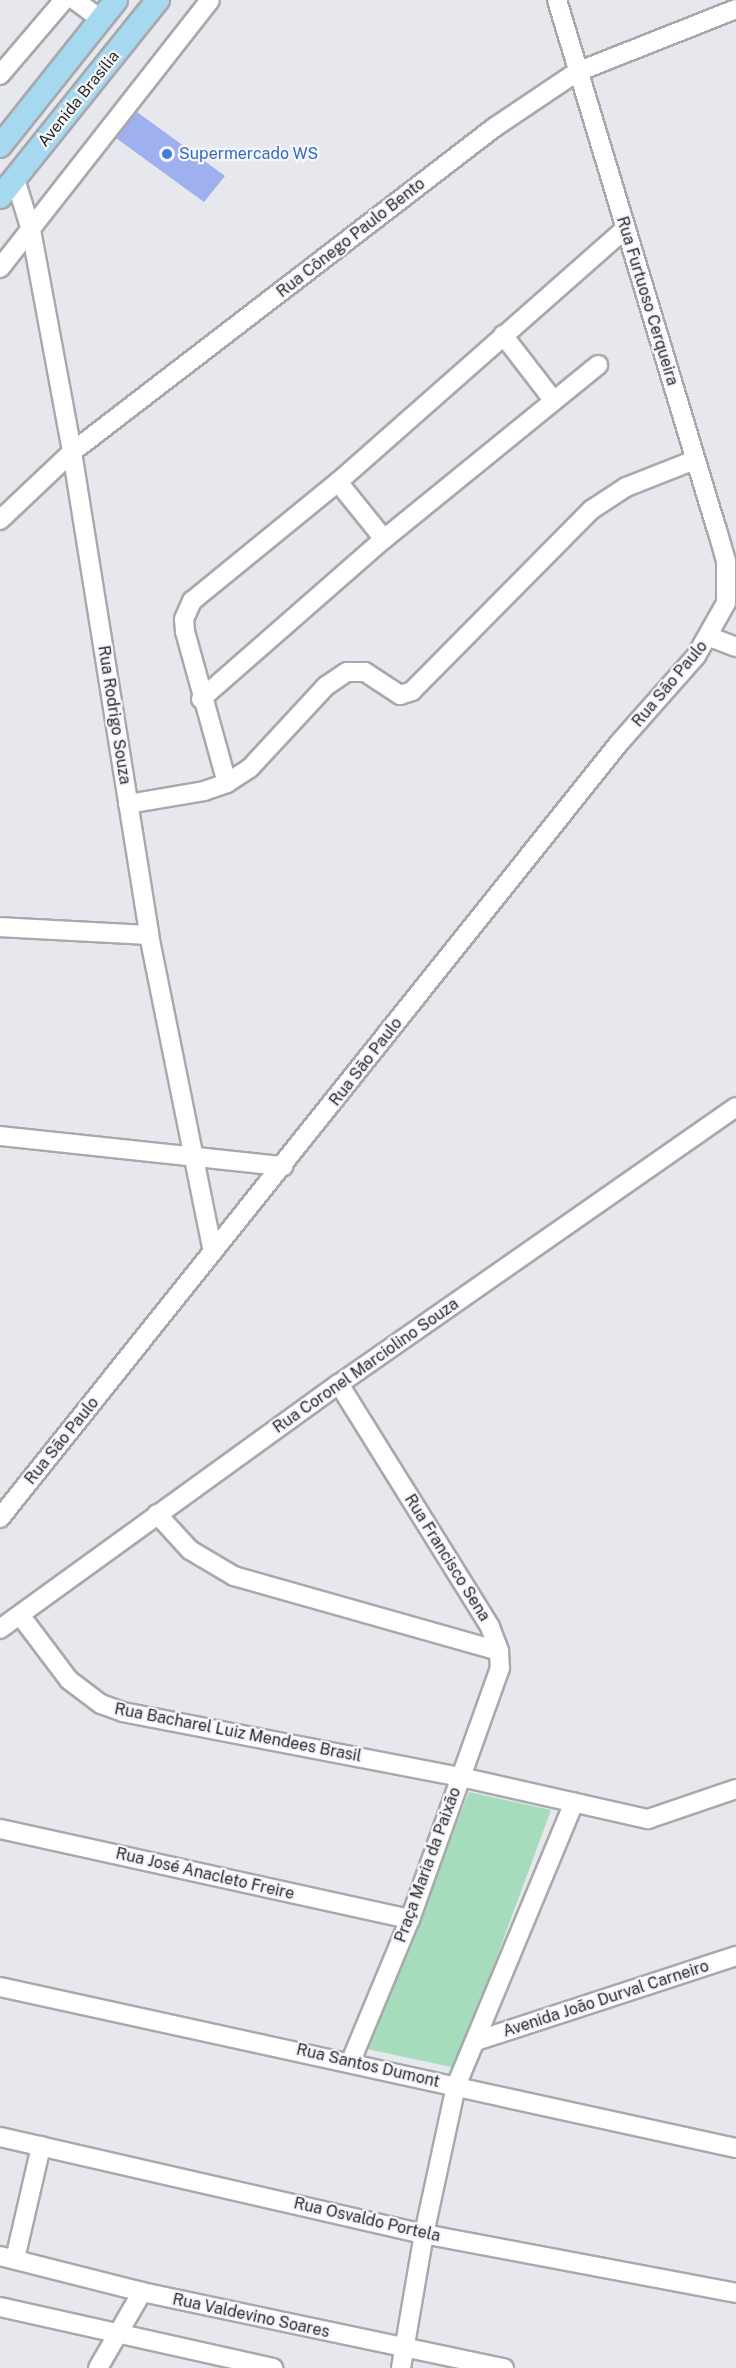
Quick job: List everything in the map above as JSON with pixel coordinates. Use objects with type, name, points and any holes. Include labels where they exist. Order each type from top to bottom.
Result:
[{"type":"main road","name":"Avenida Brasília","points":[[0,146],[116,0]]},
{"type":"main road","name":"Avenida Brasília","points":[[0,197],[158,0]]},
{"type":"street","points":[[0,75],[64,0]]},
{"type":"street","points":[[75,0],[100,20]]},
{"type":"street","points":[[0,268],[210,0]]},
{"type":"street","name":"Rua Furtuoso Cerqueira","points":[[557,0],[726,561],[731,605]]},
{"type":"street","name":"Rua Cônego Paulo Bento","points":[[0,520],[72,452],[495,127],[577,72],[736,9]]},
{"type":"street","name":"Rua Rodrigo Souza","points":[[15,179],[31,230],[72,452],[149,935],[213,1252]]},
{"type":"street","points":[[227,783],[201,699],[185,632],[186,609],[201,592],[338,482],[625,229]]},
{"type":"street","points":[[503,335],[553,400]]},
{"type":"street","points":[[201,699],[384,539],[598,365]]},
{"type":"street","points":[[128,804],[172,798],[227,783],[250,768],[326,686],[347,672],[365,672],[400,694],[412,691],[591,510],[626,487],[695,460]]},
{"type":"street","points":[[338,482],[384,539]]},
{"type":"street","name":"Rua São Paulo","points":[[2,1513],[283,1166],[620,742],[710,637],[731,605]]},
{"type":"street","points":[[710,637],[736,647]]},
{"type":"street","points":[[0,927],[149,935]]},
{"type":"street","name":"Rua Coronel Marciolino Souza","points":[[0,1629],[339,1384],[736,1107]]},
{"type":"street","points":[[0,1136],[194,1154],[283,1166]]},
{"type":"street","name":"Rua Francisco Sena","points":[[339,1384],[477,1604],[499,1651]]},
{"type":"street","points":[[157,1514],[190,1550],[234,1576],[499,1651],[496,1684],[461,1777]]},
{"type":"street","name":"Rua Bacharel Luiz Mendees Brasil","points":[[20,1615],[69,1680],[101,1704],[123,1712],[461,1777]]},
{"type":"street","name":"Praça Maria da Paixão","points":[[351,2061],[410,1919],[461,1777],[648,1818],[736,1789]]},
{"type":"street","points":[[401,2368],[424,2234],[456,2086],[574,1803]]},
{"type":"street","name":"Rua José Anacleto Freire","points":[[0,1828],[410,1919]]},
{"type":"street","name":"Avenida João Durval Carneiro","points":[[476,2041],[736,1956]]},
{"type":"street","name":"Rua Santos Dumont","points":[[0,1987],[351,2061],[736,2148]]},
{"type":"street","name":"Rua Osvaldo Portela","points":[[0,2137],[424,2234],[736,2293]]},
{"type":"street","points":[[8,2258],[41,2146]]},
{"type":"street","name":"Rua Valdevino Soares","points":[[8,2258],[142,2292],[405,2350],[504,2368]]},
{"type":"street","points":[[98,2368],[142,2292]]},
{"type":"street","points":[[0,2307],[264,2367]]},
{"type":"green space","points":[[469,1792],[551,1810],[456,2068],[367,2049]]},
{"type":"building","name":"Supermercado WS","points":[[137,112],[225,176],[204,202],[116,138]]},
{"type":"place","name":"Supermercado WS","points":[[167,154]]}]
